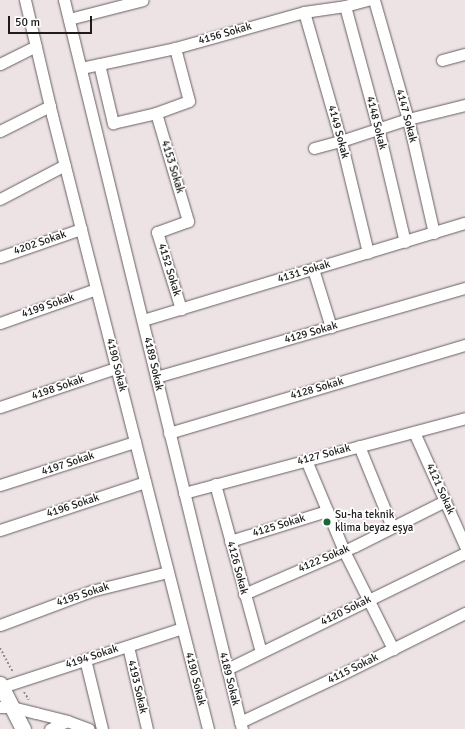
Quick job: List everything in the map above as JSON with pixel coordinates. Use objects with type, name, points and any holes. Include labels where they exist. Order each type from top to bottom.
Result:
[{"type":"main road","points":[[1,686],[6,707],[23,729]]},
{"type":"street","name":"4190 Sokak","points":[[25,0],[50,106],[208,729]]},
{"type":"street","name":"4189 Sokak","points":[[64,0],[143,320],[226,669],[241,725]]},
{"type":"street","points":[[69,19],[143,0]]},
{"type":"street","name":"4156 Sokak","points":[[81,68],[175,48],[304,12],[345,6],[368,0]]},
{"type":"street","name":"4147 Sokak","points":[[374,0],[408,119],[434,233]]},
{"type":"street","name":"4148 Sokak","points":[[345,6],[378,128],[405,242]]},
{"type":"street","name":"4149 Sokak","points":[[304,12],[341,141],[368,253]]},
{"type":"street","points":[[0,64],[36,46]]},
{"type":"street","points":[[99,64],[114,123],[156,113],[189,101],[175,48]]},
{"type":"street","points":[[442,60],[465,54]]},
{"type":"street","points":[[314,148],[341,141],[408,119],[465,104]]},
{"type":"street","points":[[0,131],[50,106]]},
{"type":"street","name":"4153 Sokak","points":[[156,113],[188,221],[157,232]]},
{"type":"street","points":[[0,199],[65,165]]},
{"type":"street","name":"4131 Sokak","points":[[143,320],[465,223]]},
{"type":"street","name":"4202 Sokak","points":[[0,257],[81,229]]},
{"type":"street","name":"4152 Sokak","points":[[157,232],[181,309]]},
{"type":"street","points":[[313,269],[331,327]]},
{"type":"street","name":"4129 Sokak","points":[[156,377],[465,288]]},
{"type":"street","name":"4199 Sokak","points":[[0,323],[96,289]]},
{"type":"street","name":"4128 Sokak","points":[[169,433],[465,345]]},
{"type":"street","name":"4198 Sokak","points":[[0,407],[116,368]]},
{"type":"street","name":"4127 Sokak","points":[[184,493],[465,418]]},
{"type":"street","name":"4121 Sokak","points":[[414,432],[465,546]]},
{"type":"street","name":"4197 Sokak","points":[[0,486],[135,442]]},
{"type":"street","points":[[359,446],[392,527]]},
{"type":"street","points":[[306,460],[344,551],[393,649]]},
{"type":"street","name":"4196 Sokak","points":[[0,530],[145,482]]},
{"type":"street","name":"4126 Sokak","points":[[215,484],[261,652]]},
{"type":"street","name":"4122 Sokak","points":[[244,594],[344,551],[445,500]]},
{"type":"street","name":"4125 Sokak","points":[[230,541],[327,512]]},
{"type":"street","name":"4120 Sokak","points":[[226,669],[465,553]]},
{"type":"street","name":"4195 Sokak","points":[[0,625],[91,591],[168,572]]},
{"type":"street","name":"4115 Sokak","points":[[241,725],[465,613]]},
{"type":"street","name":"4194 Sokak","points":[[1,686],[182,628]]},
{"type":"street","name":"4193 Sokak","points":[[128,646],[147,729]]},
{"type":"street","points":[[85,659],[102,729]]},
{"type":"street","points":[[6,707],[67,720],[89,729]]},
{"type":"street","points":[[50,729],[67,720]]},
{"type":"place","name":"Su-ha teknik klima beyaz eşya","points":[[327,522]]}]
